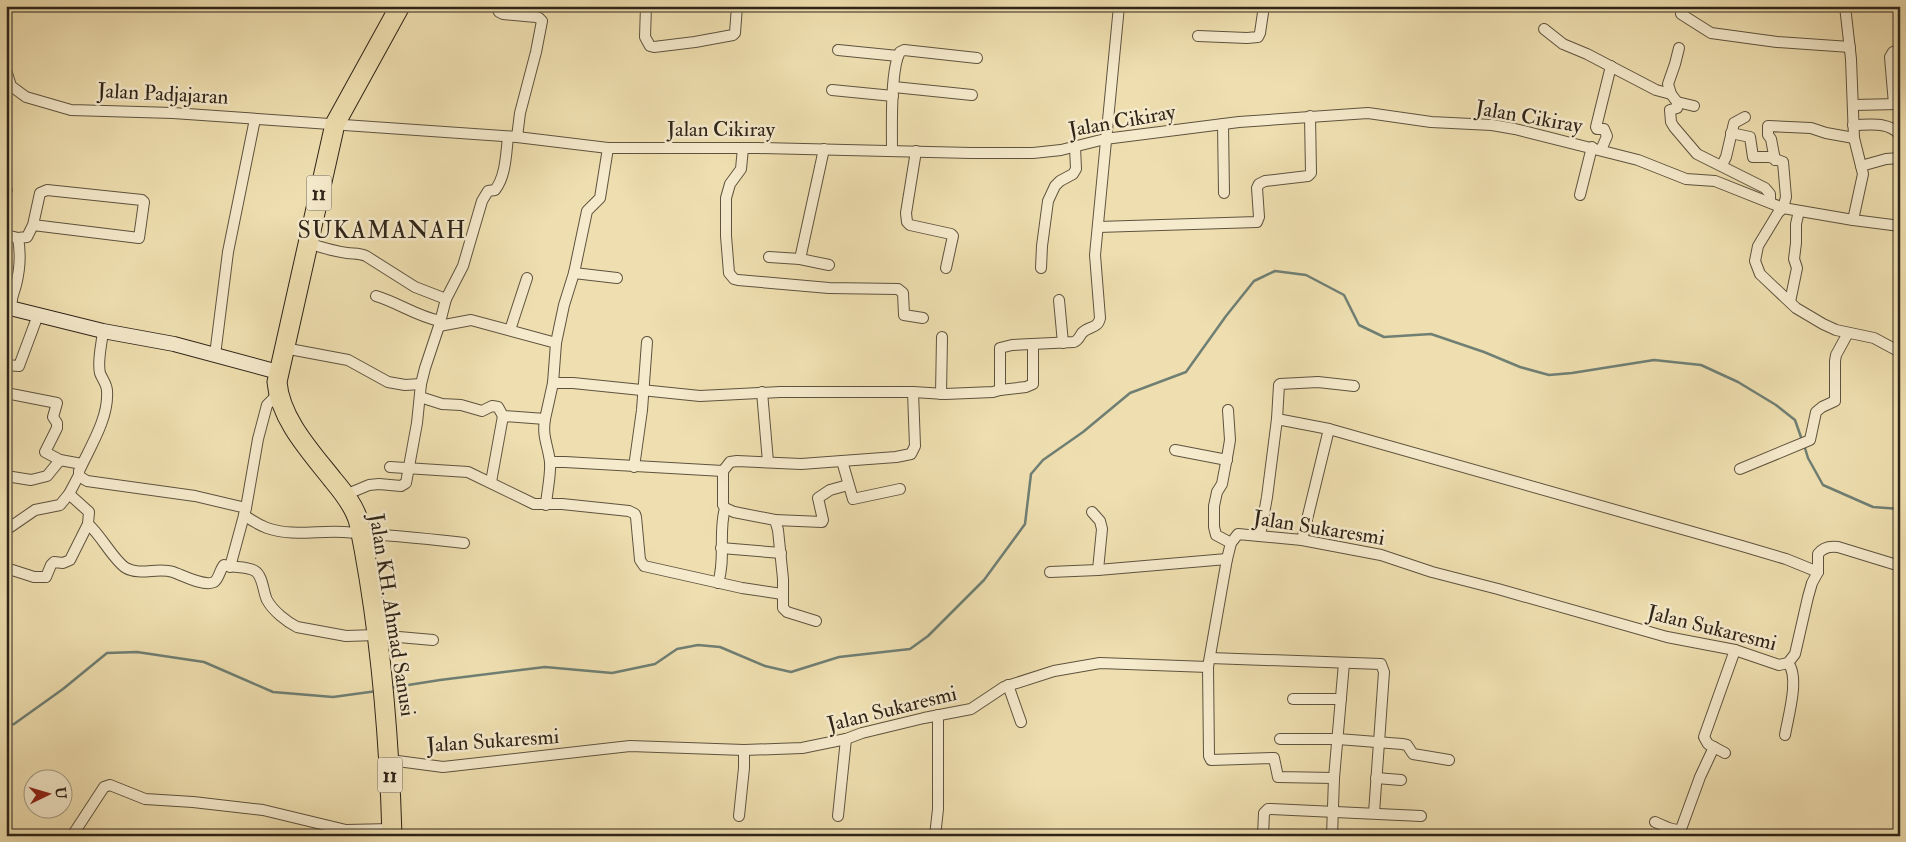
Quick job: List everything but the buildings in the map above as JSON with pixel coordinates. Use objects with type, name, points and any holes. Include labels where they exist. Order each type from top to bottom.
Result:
[{"type":"highway","name":"11","points":[[278,394],[278,372],[335,124],[396,7]]},
{"type":"highway","name":"Jalan KH. Ahmad Sanusi","points":[[278,394],[291,422],[357,514],[362,534],[387,715],[392,832]]},
{"type":"street","points":[[345,495],[369,485],[404,485],[417,424],[421,384],[446,299],[464,266],[482,201],[488,191],[495,190],[499,185],[536,52],[542,22],[540,18],[536,17],[503,14],[499,12],[496,6]]},
{"type":"street","points":[[646,6],[645,37],[650,46],[654,47],[733,36],[735,33],[737,6]]},
{"type":"street","points":[[1000,390],[1000,348],[1004,346],[1076,341],[1083,332],[1099,324],[1100,310],[1095,255],[1119,6]]},
{"type":"street","points":[[1198,36],[1247,38],[1258,36],[1264,6]]},
{"type":"street","points":[[1845,6],[1850,47],[1854,138],[1863,174],[1853,220]]},
{"type":"street","points":[[1680,14],[1711,33],[1777,42],[1850,47]]},
{"type":"street","points":[[1544,29],[1563,44],[1611,66],[1656,90],[1674,103],[1694,106]]},
{"type":"street","points":[[1679,48],[1668,81],[1674,103],[1671,122],[1697,154],[1766,188],[1777,205],[1778,213],[1758,246],[1755,261],[1760,274],[1796,308],[1823,324],[1836,330],[1874,338],[1900,352]]},
{"type":"street","points":[[838,50],[898,56]]},
{"type":"street","points":[[892,150],[894,92],[900,52],[904,50],[978,58]]},
{"type":"street","points":[[1852,105],[1897,104],[1890,57],[1893,52],[1900,51]]},
{"type":"street","points":[[1580,196],[1596,148],[1607,138],[1604,129],[1597,129],[1596,127],[1611,66]]},
{"type":"street","name":"Jalan Padjajaran","points":[[6,70],[11,86],[26,96],[71,110],[150,112],[335,124]]},
{"type":"street","points":[[832,90],[972,95]]},
{"type":"street","name":"Jalan Cikiray","points":[[335,124],[513,137],[608,148],[744,148],[1033,153],[1075,147],[1105,139],[1223,124],[1368,112],[1431,122],[1492,125],[1596,148],[1638,160],[1686,179],[1715,181],[1777,205],[1799,211],[1900,226]]},
{"type":"street","points":[[1098,227],[1257,222],[1259,218],[1257,188],[1259,184],[1266,181],[1308,176],[1310,173],[1310,116]]},
{"type":"street","points":[[1722,165],[1726,157],[1735,121],[1745,117]]},
{"type":"street","points":[[215,355],[228,252],[255,119]]},
{"type":"street","points":[[1223,124],[1224,193]]},
{"type":"street","points":[[1853,125],[1888,126],[1900,135]]},
{"type":"street","points":[[1775,160],[1772,140],[1768,134],[1768,126],[1811,128],[1834,135],[1854,138]]},
{"type":"street","points":[[1731,133],[1750,137],[1753,157],[1770,157],[1782,161],[1786,197],[1777,205]]},
{"type":"street","points":[[1041,268],[1048,201],[1055,186],[1073,174],[1076,169],[1075,147]]},
{"type":"street","points":[[546,505],[550,462],[543,430],[553,383],[556,343],[564,305],[574,272],[586,211],[600,198],[608,148]]},
{"type":"street","points":[[744,148],[741,169],[730,184],[726,198],[726,236],[731,276],[738,280],[829,288],[898,289],[903,293],[904,315],[923,318]]},
{"type":"street","points":[[800,259],[824,149]]},
{"type":"street","points":[[916,151],[906,213],[907,222],[910,225],[953,236],[946,268]]},
{"type":"street","points":[[1861,166],[1886,159],[1900,158]]},
{"type":"street","points":[[6,235],[18,238],[26,237],[33,225],[40,193],[46,190],[142,200],[144,202],[140,237],[138,238],[33,225]]},
{"type":"street","points":[[1790,302],[1797,268],[1794,259],[1796,224],[1799,211]]},
{"type":"street","points":[[18,238],[20,260],[16,286],[9,307],[103,331],[174,344],[278,372]]},
{"type":"street","points":[[308,243],[348,254],[360,253],[414,287],[446,299]]},
{"type":"street","points":[[769,257],[800,259],[829,265]]},
{"type":"street","points":[[574,272],[617,278]]},
{"type":"street","points":[[510,330],[526,278]]},
{"type":"street","points":[[376,296],[394,301],[422,317],[440,323],[471,320],[556,343]]},
{"type":"street","points":[[1059,300],[1063,343]]},
{"type":"street","points":[[6,365],[17,366],[21,363],[38,315]]},
{"type":"street","points":[[6,530],[35,510],[60,505],[69,494],[79,475],[82,464],[97,436],[104,416],[107,395],[106,385],[99,369],[103,331]]},
{"type":"street","points":[[1740,469],[1808,441],[1816,412],[1822,407],[1835,402],[1836,355],[1848,333]]},
{"type":"street","points":[[941,394],[942,337]]},
{"type":"street","points":[[634,467],[647,342]]},
{"type":"street","points":[[553,383],[643,389],[700,396],[762,392],[913,392],[941,394],[993,392],[1026,387],[1033,384],[1033,344]]},
{"type":"street","points":[[284,348],[348,360],[388,382],[405,385],[421,384]]},
{"type":"street","points":[[1260,536],[1277,419],[1279,385],[1318,382],[1354,386]]},
{"type":"street","points":[[762,392],[768,462]]},
{"type":"street","points":[[718,583],[720,576],[721,522],[725,508],[723,505],[723,471],[728,464],[734,461],[801,464],[896,457],[914,452],[913,392]]},
{"type":"street","points":[[6,393],[57,403],[53,417],[57,428],[46,452],[60,460],[82,464]]},
{"type":"street","points":[[230,567],[245,512],[258,439],[267,405],[278,394]]},
{"type":"street","points":[[420,396],[442,404],[482,411],[492,406],[498,407],[503,416],[491,482]]},
{"type":"street","points":[[1228,410],[1230,440],[1222,486],[1216,492],[1214,527],[1218,536],[1231,543]]},
{"type":"street","points":[[503,416],[545,419]]},
{"type":"street","points":[[1277,419],[1329,429],[1742,546],[1818,572]]},
{"type":"street","points":[[1302,540],[1329,429]]},
{"type":"street","points":[[1176,450],[1227,460]]},
{"type":"street","points":[[6,476],[31,480],[47,476],[60,460]]},
{"type":"street","points":[[842,461],[851,496],[856,499],[900,489]]},
{"type":"street","points":[[550,462],[723,471]]},
{"type":"street","points":[[390,467],[468,472],[534,504],[562,504],[632,512],[636,517],[640,560],[644,566],[718,583],[782,594]]},
{"type":"street","points":[[79,475],[87,481],[195,496],[245,512],[268,528],[281,531],[409,536],[464,543]]},
{"type":"street","points":[[725,508],[734,512],[775,520],[822,522],[818,498],[830,490],[848,485]]},
{"type":"street","points":[[6,568],[34,576],[46,577],[54,562],[63,563],[70,560],[88,524],[89,512],[69,494]]},
{"type":"street","points":[[1092,512],[1100,521],[1102,529],[1098,570]]},
{"type":"street","points":[[775,520],[781,553],[782,606],[784,610],[816,621]]},
{"type":"street","points":[[88,524],[96,531],[121,563],[131,570],[163,570],[173,572],[189,580],[211,582],[216,580],[222,566],[244,568],[256,572],[260,577],[268,603],[297,627],[330,635],[376,635],[433,640]]},
{"type":"street","name":"Jalan Sukaresmi","points":[[390,760],[443,767],[630,746],[744,750],[802,748],[846,740],[862,733],[971,709],[997,690],[1008,685],[1054,671],[1091,663],[1209,662],[1227,559],[1231,543],[1238,534],[1302,540],[1381,555],[1432,572],[1667,637],[1735,650],[1776,664],[1788,663],[1795,654],[1808,597],[1818,572],[1818,554],[1822,549],[1829,546],[1838,547],[1900,566]]},
{"type":"street","points":[[721,548],[781,553]]},
{"type":"street","points":[[1050,572],[1098,570],[1227,559]]},
{"type":"street","points":[[1725,754],[1708,744],[1704,737],[1735,650]]},
{"type":"street","points":[[1334,778],[1278,777],[1276,775],[1274,758],[1211,760],[1209,756],[1209,662],[1378,663],[1383,668],[1374,813]]},
{"type":"street","points":[[1332,836],[1334,778],[1344,663]]},
{"type":"street","points":[[1785,735],[1794,685],[1792,667],[1788,663]]},
{"type":"street","points":[[1008,685],[1020,722]]},
{"type":"street","points":[[1293,698],[1341,699]]},
{"type":"street","points":[[935,836],[938,809],[938,715]]},
{"type":"street","points":[[1280,739],[1338,739],[1405,744],[1412,754],[1449,760]]},
{"type":"street","points":[[838,816],[846,740]]},
{"type":"street","points":[[1655,822],[1672,829],[1678,830],[1681,828],[1700,777],[1714,747]]},
{"type":"street","points":[[739,816],[744,750]]},
{"type":"street","points":[[1376,778],[1401,780]]},
{"type":"street","points":[[72,836],[104,788],[110,785],[145,799],[263,810],[335,828],[392,832]]},
{"type":"street","points":[[1263,836],[1264,813],[1268,810],[1421,816]]},
{"type":"waterway","points":[[389,688],[545,667],[612,673],[655,664],[677,649],[698,645],[720,647],[765,666],[791,672],[839,657],[910,649],[928,636],[984,580],[1025,524],[1031,474],[1043,460],[1083,432],[1130,393],[1186,372],[1254,281],[1275,271],[1306,275],[1344,295],[1359,325],[1384,337],[1431,334],[1484,352],[1520,367],[1549,375],[1654,360],[1701,365],[1738,382],[1776,405],[1795,420],[1802,440]]},
{"type":"waterway","points":[[1804,445],[1808,458],[1823,485],[1873,507],[1900,509]]},
{"type":"waterway","points":[[6,726],[14,724],[63,689],[107,653],[137,652],[204,662],[273,692],[333,697],[377,691]]},
{"type":"district","name":"SUKAMANAH","points":[[382,230]]}]
